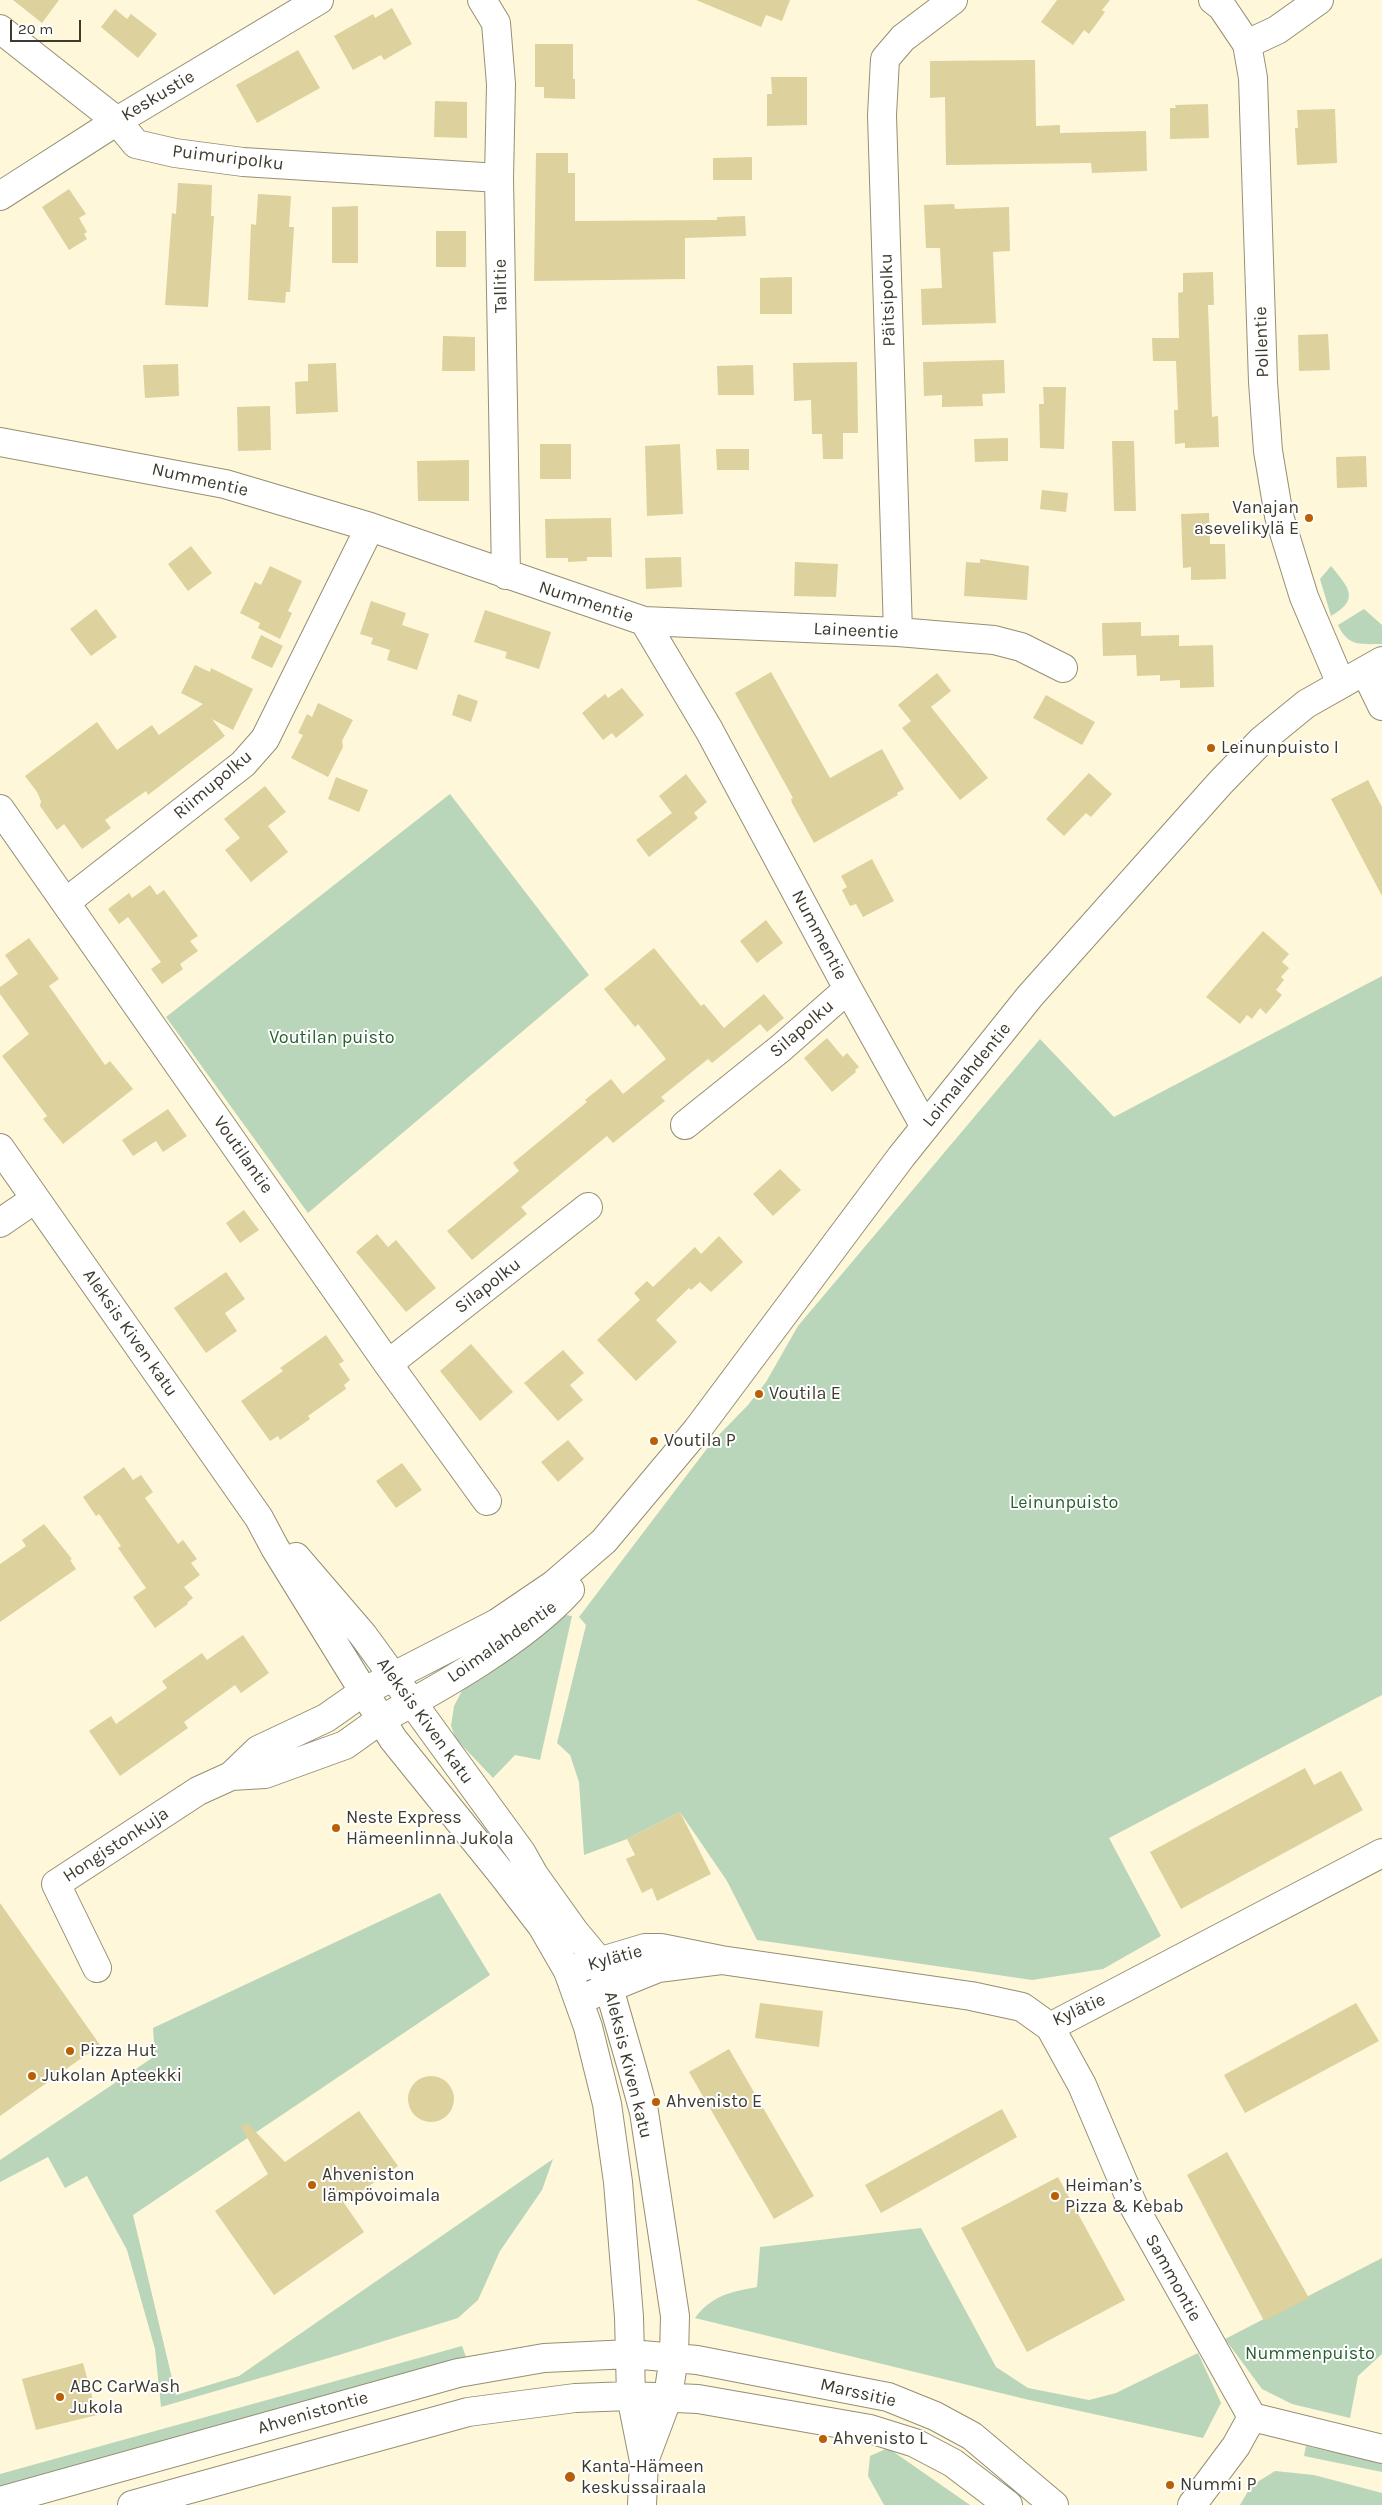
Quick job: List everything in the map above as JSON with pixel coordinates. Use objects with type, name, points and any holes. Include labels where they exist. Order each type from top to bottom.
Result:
[{"type":"street","name":"Keskustie","points":[[0,196],[117,121],[319,0]]},
{"type":"street","name":"Tallitie","points":[[482,0],[496,23],[500,84],[499,178],[506,575]]},
{"type":"street","name":"Päitsipolku","points":[[898,632],[882,115],[885,59],[903,38],[953,0]]},
{"type":"street","name":"Pollentie","points":[[1213,0],[1222,8],[1247,44],[1254,78],[1263,382],[1270,460],[1279,516],[1301,588],[1341,684]]},
{"type":"street","points":[[1247,44],[1277,30],[1319,0]]},
{"type":"street","name":"Puimuripolku","points":[[0,29],[117,121],[136,144],[175,153],[243,162],[499,178]]},
{"type":"street","name":"Nummentie","points":[[0,442],[225,484],[370,527],[644,621],[708,730],[925,1127]]},
{"type":"street","name":"Riimupolku","points":[[66,902],[244,764],[265,739],[370,527]]},
{"type":"street","name":"Laineentie","points":[[644,621],[898,632],[994,640],[1021,647],[1063,668]]},
{"type":"street","points":[[1374,666],[1382,706]]},
{"type":"street","name":"Loimalahdentie","points":[[380,1720],[466,1670],[542,1618],[576,1584],[604,1541],[697,1430],[925,1127],[1030,996],[1221,782],[1262,740],[1306,704],[1374,666]]},
{"type":"street","name":"Voutilantie","points":[[0,809],[388,1364],[487,1501]]},
{"type":"street","name":"Silapolku","points":[[685,1125],[781,1048],[848,989]]},
{"type":"street","name":"Aleksis Kiven katu","points":[[0,1148],[259,1518],[275,1548],[393,1739],[542,1926],[568,1971],[588,2027],[607,2104],[618,2182],[631,2354],[631,2396],[644,2461]]},
{"type":"street","points":[[0,1223],[35,1199]]},
{"type":"street","name":"Silapolku","points":[[388,1364],[588,1207]]},
{"type":"street","name":"Aleksis Kiven katu","points":[[259,1518],[337,1603],[393,1676],[521,1852],[534,1875],[574,1931],[599,1961],[610,1988],[644,2112],[675,2316],[674,2356],[668,2397],[644,2461]]},
{"type":"street","name":"Loimalahdentie","points":[[363,1692],[473,1637],[526,1605],[604,1541]]},
{"type":"street","name":"Hongistonkuja","points":[[97,1968],[56,1884],[198,1791],[231,1776],[258,1750],[326,1718],[363,1692]]},
{"type":"street","name":"Hongistonkuja","points":[[231,1776],[265,1774],[345,1745],[380,1720]]},
{"type":"street","name":"Kylätie","points":[[568,1971],[631,1951],[660,1948],[721,1960],[971,1996],[1022,2007],[1050,2027],[1382,1853]]},
{"type":"street","name":"Kylätie","points":[[579,2000],[658,1968],[721,1960]]},
{"type":"street","name":"Sammontie","points":[[1050,2027],[1082,2085],[1133,2204],[1252,2418]]},
{"type":"street","name":"Marssitie","points":[[631,2354],[674,2356],[888,2397],[935,2416],[972,2436],[1054,2505]]},
{"type":"street","name":"Ahvenistontie","points":[[0,2501],[458,2373],[544,2358],[631,2354]]},
{"type":"street","points":[[132,2505],[468,2412],[575,2398],[631,2396]]},
{"type":"street","name":"Marssitie","points":[[631,2396],[698,2398],[870,2429],[916,2443],[953,2463],[1008,2505]]},
{"type":"street","points":[[1192,2505],[1236,2446],[1252,2418],[1382,2449]]},
{"type":"street","points":[[642,2505],[644,2461]]},
{"type":"green space","points":[[1331,566],[1349,592],[1349,598],[1340,610],[1331,616],[1320,579]]},
{"type":"green space","points":[[1364,609],[1382,625],[1382,644],[1361,644],[1351,641],[1338,625]]},
{"type":"green space","name":"Voutilan puisto","points":[[450,794],[589,975],[308,1213],[166,1017]]},
{"type":"green space","name":"Leinunpuisto","points":[[1382,976],[1382,1695],[1109,1838],[1161,1936],[1103,1969],[1032,1980],[757,1940],[727,1881],[680,1812],[627,1839],[584,1855],[579,1782],[570,1755],[557,1743],[586,1625],[579,1617],[712,1442],[748,1405],[766,1382],[798,1326],[1040,1039],[1114,1117]]},
{"type":"green space","points":[[565,1615],[572,1616],[540,1760],[515,1755],[493,1778],[456,1739],[451,1726],[454,1706],[464,1687]]},
{"type":"green space","points":[[440,1893],[490,1975],[133,2215],[176,2395],[239,2376],[553,2159],[542,2190],[500,2251],[478,2300],[458,2318],[161,2407],[155,2349],[127,2250],[87,2176],[65,2188],[48,2157],[0,2182],[0,2160],[155,2056],[153,2028]]},
{"type":"green space","points":[[921,2228],[996,2367],[1028,2388],[1089,2400],[1116,2393],[1198,2353],[1221,2403],[1203,2438],[1025,2399],[695,2318],[701,2310],[715,2299],[730,2293],[757,2287],[760,2247]]},
{"type":"green space","name":"Nummenpuisto","points":[[1382,2258],[1382,2354],[1358,2376],[1350,2418],[1292,2404],[1262,2389],[1225,2339]]},
{"type":"green space","points":[[462,2346],[466,2357],[0,2486],[0,2474]]},
{"type":"green space","points":[[1306,2446],[1382,2463],[1382,2472],[1304,2456]]},
{"type":"green space","points":[[888,2448],[970,2505],[884,2505],[868,2476],[870,2456]]},
{"type":"green space","points":[[1275,2471],[1314,2475],[1382,2493],[1382,2505],[1240,2505],[1251,2486]]},
{"type":"building","points":[[13,0],[59,0],[42,23]]},
{"type":"building","points":[[696,0],[790,0],[782,21],[766,15],[761,27]]},
{"type":"building","points":[[1057,0],[1110,0],[1102,10],[1105,12],[1089,34],[1084,30],[1073,45],[1041,22]]},
{"type":"building","points":[[392,8],[412,44],[384,60],[381,55],[353,70],[334,36],[373,14],[375,18]]},
{"type":"building","points":[[115,9],[127,19],[131,14],[157,34],[138,58],[101,27]]},
{"type":"building","points":[[535,44],[573,44],[575,99],[544,98],[544,87],[535,87]]},
{"type":"building","points":[[298,50],[320,88],[257,123],[236,85]]},
{"type":"building","points":[[1035,60],[1036,126],[1060,125],[1060,133],[1146,131],[1147,171],[1092,173],[1091,163],[946,165],[945,97],[930,98],[930,61]]},
{"type":"building","points":[[771,77],[807,77],[807,125],[767,126],[767,94],[772,94]]},
{"type":"building","points":[[435,101],[467,102],[467,138],[434,137]]},
{"type":"building","points":[[1208,104],[1209,138],[1170,139],[1170,108],[1176,108],[1175,105]]},
{"type":"building","points":[[1335,109],[1337,163],[1297,165],[1295,128],[1298,128],[1297,110]]},
{"type":"building","points":[[536,153],[568,153],[568,173],[575,173],[575,221],[717,220],[717,217],[745,216],[746,236],[685,238],[685,279],[534,281]]},
{"type":"building","points":[[752,157],[752,180],[713,180],[713,158]]},
{"type":"building","points":[[178,183],[212,185],[211,216],[214,216],[208,307],[165,305],[172,213],[176,214]]},
{"type":"building","points":[[69,189],[86,214],[79,218],[87,232],[84,234],[87,239],[69,250],[42,207]]},
{"type":"building","points":[[258,194],[291,196],[289,227],[294,227],[290,292],[286,292],[285,303],[248,300],[251,224],[256,225]]},
{"type":"building","points":[[954,204],[955,209],[1009,207],[1010,251],[993,252],[996,323],[922,325],[921,289],[942,288],[940,248],[926,248],[924,205]]},
{"type":"building","points":[[358,206],[358,263],[332,263],[332,207]]},
{"type":"building","points":[[436,231],[466,231],[466,267],[436,267]]},
{"type":"building","points":[[1213,272],[1214,305],[1208,305],[1212,417],[1218,416],[1219,447],[1185,448],[1185,443],[1175,444],[1174,410],[1178,410],[1176,361],[1153,361],[1152,338],[1179,338],[1178,293],[1183,292],[1183,273]]},
{"type":"building","points":[[792,277],[792,314],[760,314],[760,278]]},
{"type":"building","points":[[1328,334],[1330,370],[1299,371],[1298,335]]},
{"type":"building","points":[[443,336],[475,337],[475,371],[442,371]]},
{"type":"building","points":[[1004,360],[1005,393],[982,394],[983,406],[942,407],[942,395],[924,396],[923,362]]},
{"type":"building","points":[[857,362],[858,433],[843,433],[843,459],[823,459],[822,434],[812,434],[811,400],[794,401],[793,363]]},
{"type":"building","points":[[336,363],[338,412],[296,414],[295,382],[308,381],[308,364]]},
{"type":"building","points":[[178,364],[179,396],[145,398],[143,365]]},
{"type":"building","points":[[753,365],[754,395],[718,395],[717,366]]},
{"type":"building","points":[[1043,387],[1066,387],[1064,449],[1040,448],[1039,404],[1044,404]]},
{"type":"building","points":[[270,406],[271,450],[238,451],[237,407]]},
{"type":"building","points":[[1008,438],[1008,461],[975,462],[974,439]]},
{"type":"building","points":[[1112,441],[1134,441],[1136,511],[1114,511]]},
{"type":"building","points":[[540,444],[571,444],[571,479],[540,479]]},
{"type":"building","points":[[680,444],[683,514],[647,516],[645,446]]},
{"type":"building","points":[[716,449],[749,449],[749,470],[717,470]]},
{"type":"building","points":[[1366,456],[1367,487],[1337,488],[1336,457]]},
{"type":"building","points":[[469,460],[469,501],[418,501],[417,461]]},
{"type":"building","points":[[1042,490],[1068,493],[1066,512],[1040,509]]},
{"type":"building","points":[[1209,513],[1210,544],[1225,544],[1226,579],[1191,580],[1191,567],[1183,568],[1181,514]]},
{"type":"building","points":[[611,518],[612,557],[587,557],[587,561],[568,562],[568,558],[546,558],[545,519]]},
{"type":"building","points":[[191,546],[212,573],[188,591],[168,564]]},
{"type":"building","points":[[681,557],[682,587],[646,589],[645,558]]},
{"type":"building","points":[[980,559],[1029,566],[1027,600],[964,596],[966,562],[980,563]]},
{"type":"building","points":[[795,562],[838,564],[836,597],[794,596]]},
{"type":"building","points":[[270,566],[302,581],[288,611],[292,613],[280,639],[258,628],[260,623],[240,613],[255,582],[261,585]]},
{"type":"building","points":[[371,601],[406,613],[402,625],[429,634],[417,670],[387,660],[390,650],[371,644],[373,638],[360,634]]},
{"type":"building","points":[[96,609],[117,637],[91,656],[70,629]]},
{"type":"building","points":[[485,610],[551,632],[539,669],[505,658],[507,652],[474,642]]},
{"type":"building","points":[[1141,622],[1141,636],[1179,635],[1179,646],[1213,645],[1214,687],[1180,688],[1180,680],[1160,681],[1160,675],[1137,676],[1136,655],[1103,656],[1102,623]]},
{"type":"building","points":[[261,635],[283,646],[272,668],[251,658]]},
{"type":"building","points":[[195,665],[210,672],[211,668],[253,689],[233,730],[212,719],[225,736],[148,795],[146,791],[105,820],[111,828],[82,849],[64,824],[57,830],[40,806],[41,801],[37,792],[25,776],[97,722],[117,750],[152,725],[159,735],[203,704],[181,693]]},
{"type":"building","points":[[771,672],[830,778],[882,749],[904,789],[897,793],[898,795],[814,843],[792,803],[791,799],[793,798],[735,693]]},
{"type":"building","points":[[937,673],[951,691],[931,707],[988,778],[960,800],[902,728],[911,721],[898,705]]},
{"type":"building","points":[[622,688],[644,715],[616,738],[612,733],[603,740],[582,713],[605,694],[608,698]]},
{"type":"building","points":[[458,694],[478,701],[471,722],[452,715]]},
{"type":"building","points":[[1046,695],[1095,722],[1082,745],[1033,718]]},
{"type":"building","points":[[318,703],[353,720],[342,741],[343,747],[328,777],[291,758],[303,735],[298,733],[307,714],[312,717]]},
{"type":"building","points":[[1089,773],[1112,794],[1091,817],[1086,813],[1064,836],[1046,819]]},
{"type":"building","points":[[686,774],[707,802],[694,813],[698,818],[649,857],[636,840],[672,813],[659,796]]},
{"type":"building","points":[[336,777],[368,790],[359,812],[328,799]]},
{"type":"building","points":[[1368,780],[1382,807],[1382,896],[1331,799]]},
{"type":"building","points":[[265,786],[286,812],[268,826],[288,852],[251,882],[225,850],[240,838],[224,819]]},
{"type":"building","points":[[872,859],[894,901],[863,917],[856,904],[850,906],[842,890],[847,887],[841,876]]},
{"type":"building","points":[[150,885],[157,895],[164,890],[198,936],[190,941],[198,951],[180,964],[183,969],[162,984],[151,969],[161,962],[128,917],[119,924],[108,909],[129,893],[132,898]]},
{"type":"building","points":[[766,920],[783,943],[757,963],[740,941]]},
{"type":"building","points":[[1263,931],[1289,954],[1282,962],[1289,968],[1281,977],[1284,980],[1276,990],[1282,995],[1266,1014],[1260,1008],[1252,1019],[1247,1015],[1240,1024],[1206,997]]},
{"type":"building","points":[[29,938],[59,979],[49,986],[105,1065],[110,1061],[133,1089],[63,1144],[43,1119],[47,1116],[2,1056],[29,1034],[0,994],[0,987],[18,974],[5,955]]},
{"type":"building","points":[[654,948],[701,1006],[704,1004],[724,1028],[764,994],[784,1018],[767,1032],[760,1024],[712,1063],[708,1059],[661,1097],[665,1101],[613,1143],[607,1136],[521,1207],[527,1214],[472,1260],[447,1231],[519,1171],[513,1163],[587,1102],[585,1100],[611,1079],[623,1094],[666,1059],[638,1024],[635,1027],[604,989]]},
{"type":"building","points":[[827,1038],[843,1057],[847,1053],[859,1067],[855,1070],[856,1072],[832,1092],[804,1058]]},
{"type":"building","points":[[168,1109],[187,1136],[163,1152],[156,1141],[133,1156],[122,1140]]},
{"type":"building","points":[[780,1169],[801,1190],[773,1216],[753,1194]]},
{"type":"building","points":[[244,1210],[259,1230],[240,1243],[226,1223]]},
{"type":"building","points":[[377,1234],[388,1247],[396,1240],[436,1288],[406,1312],[356,1252]]},
{"type":"building","points":[[719,1236],[743,1262],[711,1292],[700,1282],[691,1290],[689,1288],[656,1320],[677,1342],[636,1381],[597,1340],[640,1300],[634,1293],[647,1281],[653,1287],[695,1247],[701,1254]]},
{"type":"building","points":[[226,1272],[245,1299],[225,1313],[237,1331],[206,1353],[174,1308]]},
{"type":"building","points":[[326,1335],[344,1361],[339,1364],[350,1380],[344,1385],[346,1389],[308,1416],[310,1419],[280,1440],[278,1436],[270,1441],[241,1401],[283,1371],[280,1368]]},
{"type":"building","points":[[471,1344],[513,1392],[480,1421],[440,1371]]},
{"type":"building","points":[[563,1350],[584,1373],[570,1385],[583,1400],[558,1421],[524,1383]]},
{"type":"building","points":[[568,1440],[584,1459],[558,1482],[541,1462]]},
{"type":"building","points":[[402,1463],[422,1490],[396,1508],[376,1481]]},
{"type":"building","points":[[124,1467],[133,1480],[141,1475],[153,1492],[145,1498],[178,1544],[183,1540],[197,1559],[191,1563],[200,1575],[184,1587],[193,1598],[188,1604],[155,1628],[133,1597],[146,1588],[118,1548],[121,1546],[99,1514],[96,1516],[83,1497]]},
{"type":"building","points":[[44,1524],[72,1559],[70,1560],[76,1569],[0,1622],[0,1564],[26,1546],[22,1540]]},
{"type":"building","points":[[243,1635],[269,1673],[241,1693],[235,1685],[184,1722],[188,1728],[120,1776],[89,1731],[111,1716],[116,1724],[167,1688],[162,1681],[202,1653],[207,1660]]},
{"type":"building","points":[[1305,1768],[1314,1785],[1341,1771],[1363,1810],[1181,1909],[1150,1852]]},
{"type":"building","points":[[680,1812],[711,1874],[657,1901],[652,1888],[642,1893],[626,1859],[635,1855],[627,1839]]},
{"type":"building","points":[[0,1903],[100,2045],[0,2116]]},
{"type":"building","points":[[760,2003],[823,2011],[819,2047],[755,2038]]},
{"type":"building","points":[[1356,2003],[1379,2041],[1245,2113],[1224,2075]]},
{"type":"building","points":[[729,2049],[814,2196],[774,2219],[689,2072]]},
{"type":"building","points":[[426,2076],[436,2076],[450,2086],[454,2099],[450,2112],[444,2118],[436,2122],[426,2122],[412,2112],[408,2104],[408,2094],[418,2080]]},
{"type":"building","points":[[1002,2109],[1017,2137],[881,2213],[865,2185]]},
{"type":"building","name":"Ahveniston lämpövoimala","points":[[359,2111],[398,2166],[344,2203],[364,2232],[274,2295],[215,2211],[268,2174],[241,2127],[247,2123],[285,2162]]},
{"type":"building","points":[[1227,2152],[1309,2298],[1264,2321],[1187,2175]]},
{"type":"building","points":[[1058,2177],[1125,2300],[1027,2352],[961,2228]]},
{"type":"building","name":"ABC CarWash Jukola","points":[[83,2363],[97,2415],[36,2430],[22,2379]]},
{"type":"place","name":"Vanajan asevelikylä E","points":[[1309,518]]},
{"type":"place","name":"Leinunpuisto I","points":[[1211,748]]},
{"type":"place","name":"Voutila E","points":[[759,1394]]},
{"type":"place","name":"Voutila P","points":[[654,1441]]},
{"type":"place","name":"Neste Express Hämeenlinna Jukola","points":[[336,1828]]},
{"type":"place","name":"Pizza Hut","points":[[70,2051]]},
{"type":"place","name":"Jukolan Apteekki","points":[[32,2076]]},
{"type":"place","name":"Ahvenisto E","points":[[656,2102]]},
{"type":"place","name":"Ahveniston lämpövoimala","points":[[312,2185]]},
{"type":"place","name":"Heiman’s Pizza & Kebab","points":[[1055,2196]]},
{"type":"place","name":"ABC CarWash Jukola","points":[[60,2397]]},
{"type":"place","name":"Ahvenisto L","points":[[823,2439]]},
{"type":"place","name":"Kanta-Hämeen keskussairaala","points":[[570,2477]]},
{"type":"place","name":"Nummi P","points":[[1170,2485]]}]
